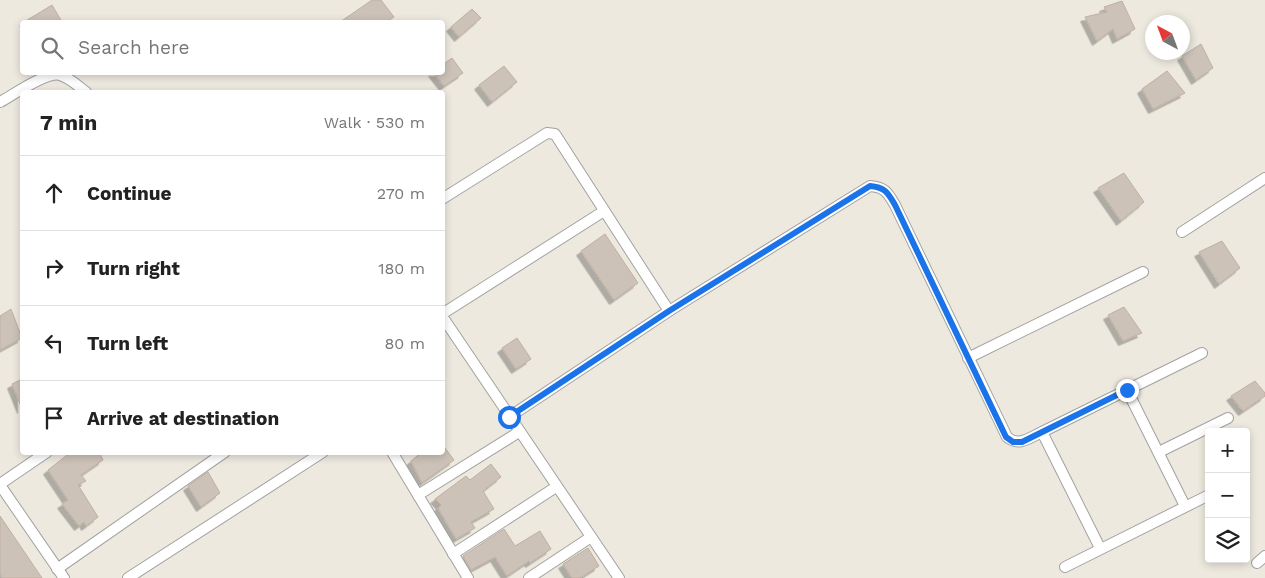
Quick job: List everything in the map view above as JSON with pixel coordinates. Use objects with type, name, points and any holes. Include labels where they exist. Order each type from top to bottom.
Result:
[{"type":"street","points":[[22,90],[47,76],[52,75]]},
{"type":"street","points":[[61,75],[67,77],[83,90]]},
{"type":"street","points":[[0,102],[20,91]]},
{"type":"street","points":[[445,197],[547,133],[555,134],[669,311]]},
{"type":"street","points":[[1182,232],[1265,178]]},
{"type":"street","points":[[509,417],[669,311],[870,186],[880,186],[888,193],[895,205],[1006,437],[1013,442],[1022,442],[1202,352]]},
{"type":"street","points":[[445,313],[604,211]]},
{"type":"street","points":[[968,358],[1143,272]]},
{"type":"street","points":[[445,320],[618,578]]},
{"type":"street","points":[[1127,390],[1185,506]]},
{"type":"street","points":[[1159,452],[1228,418]]},
{"type":"street","points":[[418,496],[519,432]]},
{"type":"street","points":[[1042,432],[1100,548]]},
{"type":"street","points":[[43,455],[0,484],[64,578]]},
{"type":"street","points":[[57,568],[221,455]]},
{"type":"street","points":[[128,578],[318,455]]},
{"type":"street","points":[[394,455],[468,578]]},
{"type":"street","points":[[453,554],[556,487]]},
{"type":"street","points":[[1065,567],[1205,497]]},
{"type":"street","points":[[529,578],[591,537]]},
{"type":"building","points":[[372,0],[381,0],[394,17],[389,20],[343,20]]},
{"type":"building","points":[[1122,1],[1135,29],[1117,39],[1113,29],[1097,41],[1085,17],[1107,12],[1104,7]]},
{"type":"building","points":[[52,5],[61,20],[27,20]]},
{"type":"building","points":[[472,9],[481,18],[459,37],[451,27]]},
{"type":"building","points":[[1201,44],[1213,68],[1196,80],[1184,60],[1190,60],[1190,51]]},
{"type":"building","points":[[452,58],[463,73],[444,86],[435,75],[445,75],[445,63]]},
{"type":"building","points":[[504,66],[517,82],[492,102],[479,85]]},
{"type":"building","points":[[1167,71],[1185,93],[1153,109],[1142,89]]},
{"type":"building","points":[[1124,173],[1144,202],[1121,221],[1098,188]]},
{"type":"building","points":[[605,234],[638,283],[614,300],[581,251]]},
{"type":"building","points":[[1222,241],[1240,268],[1219,284],[1199,252]]},
{"type":"building","points":[[1124,307],[1142,333],[1123,341],[1108,315]]},
{"type":"building","points":[[11,309],[20,333],[20,339],[0,350],[0,316]]},
{"type":"building","points":[[517,338],[531,359],[516,369],[502,348]]},
{"type":"building","points":[[20,380],[20,404],[12,384]]},
{"type":"building","points":[[1255,381],[1265,393],[1265,396],[1243,411],[1231,396]]},
{"type":"building","points":[[445,448],[454,460],[422,483],[411,461],[418,455],[445,455]]},
{"type":"building","points":[[67,455],[100,455],[103,460],[81,475],[86,481],[78,485],[98,517],[86,526],[84,522],[79,526],[62,504],[68,500],[48,470]]},
{"type":"building","points":[[491,464],[501,477],[483,491],[494,509],[471,522],[475,528],[456,539],[438,508],[441,505],[435,499],[466,476],[470,480]]},
{"type":"building","points":[[208,472],[220,493],[201,507],[188,486]]},
{"type":"building","points":[[0,516],[42,578],[2,578],[0,574]]},
{"type":"building","points":[[504,529],[515,546],[540,531],[551,549],[507,576],[495,557],[471,570],[463,556]]},
{"type":"building","points":[[588,548],[599,566],[580,578],[572,578],[563,564]]},
{"type":"route","points":[[509,417],[669,311],[870,186],[880,186],[888,193],[895,205],[1006,437],[1013,442],[1022,442],[1127,390]]}]
